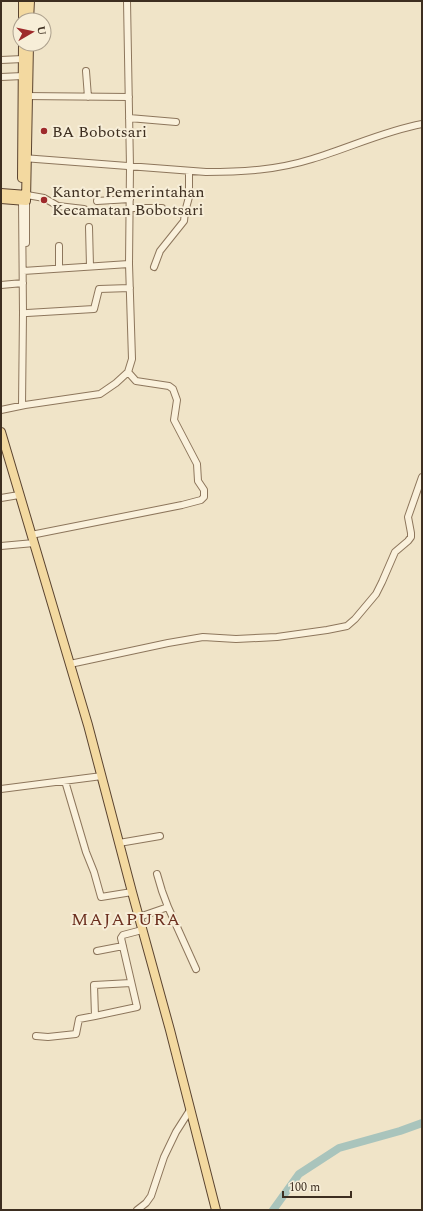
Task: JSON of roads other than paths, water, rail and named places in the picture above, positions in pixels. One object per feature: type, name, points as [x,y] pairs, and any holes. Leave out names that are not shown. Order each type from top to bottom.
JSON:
[{"type":"main road","points":[[23,12],[24,1]]},
{"type":"main road","points":[[29,12],[30,1]]},
{"type":"main road","points":[[25,52],[23,76],[25,96]]},
{"type":"main road","points":[[24,198],[26,52]]},
{"type":"main road","points":[[1,193],[24,198]]},
{"type":"main road","points":[[1,199],[24,198]]},
{"type":"main road","points":[[1,432],[102,776],[216,1210]]},
{"type":"street","points":[[1,410],[23,405],[100,394],[116,383],[128,372],[132,359],[129,264],[130,167],[127,1]]},
{"type":"street","points":[[1,60],[23,59]]},
{"type":"street","points":[[86,71],[88,97]]},
{"type":"street","points":[[1,77],[23,76]]},
{"type":"street","points":[[25,96],[129,97]]},
{"type":"street","points":[[129,118],[176,122]]},
{"type":"street","points":[[25,158],[189,171],[235,172],[261,170],[312,159],[406,127],[422,124]]},
{"type":"street","points":[[154,267],[163,247],[184,221],[189,197],[189,171]]},
{"type":"street","points":[[23,405],[27,313],[24,198],[44,198],[58,206],[84,209]]},
{"type":"street","points":[[97,201],[130,199]]},
{"type":"street","points":[[130,208],[162,208]]},
{"type":"street","points":[[89,228],[90,266]]},
{"type":"street","points":[[59,246],[59,268]]},
{"type":"street","points":[[25,271],[129,264]]},
{"type":"street","points":[[23,405],[23,283],[25,271]]},
{"type":"street","points":[[1,286],[23,283]]},
{"type":"street","points":[[27,313],[94,309],[99,289],[130,288]]},
{"type":"street","points":[[1,546],[182,505],[201,500],[204,497],[204,490],[198,481],[197,464],[174,420],[177,400],[173,388],[169,386],[136,381],[128,372]]},
{"type":"street","points":[[70,664],[203,637],[236,639],[277,637],[347,626],[355,619],[376,594],[395,552],[411,537],[408,517],[422,477]]},
{"type":"street","points":[[1,498],[19,495]]},
{"type":"street","points":[[1,789],[102,776]]},
{"type":"street","points":[[65,781],[68,786],[86,852],[94,872],[101,897],[132,892]]},
{"type":"street","points":[[119,843],[160,836]]},
{"type":"street","points":[[158,874],[162,891],[196,969]]},
{"type":"street","points":[[139,917],[168,906]]},
{"type":"street","points":[[36,1036],[48,1037],[75,1034],[77,1032],[79,1019],[137,1007],[121,938],[123,935],[142,930]]},
{"type":"street","points":[[97,951],[123,946]]},
{"type":"street","points":[[95,1016],[94,985],[131,983]]},
{"type":"street","points":[[137,1210],[146,1203],[151,1196],[164,1157],[176,1132],[190,1110]]},
{"type":"waterway","points":[[273,1210],[299,1174],[339,1148],[400,1131],[422,1123]]},
{"type":"place","name":"BA Bobotsari","points":[[44,131]]},
{"type":"place","name":"Kantor Pemerintahan Kecamatan Bobotsari","points":[[44,200]]},
{"type":"district","name":"MAJAPURA","points":[[126,919]]}]
